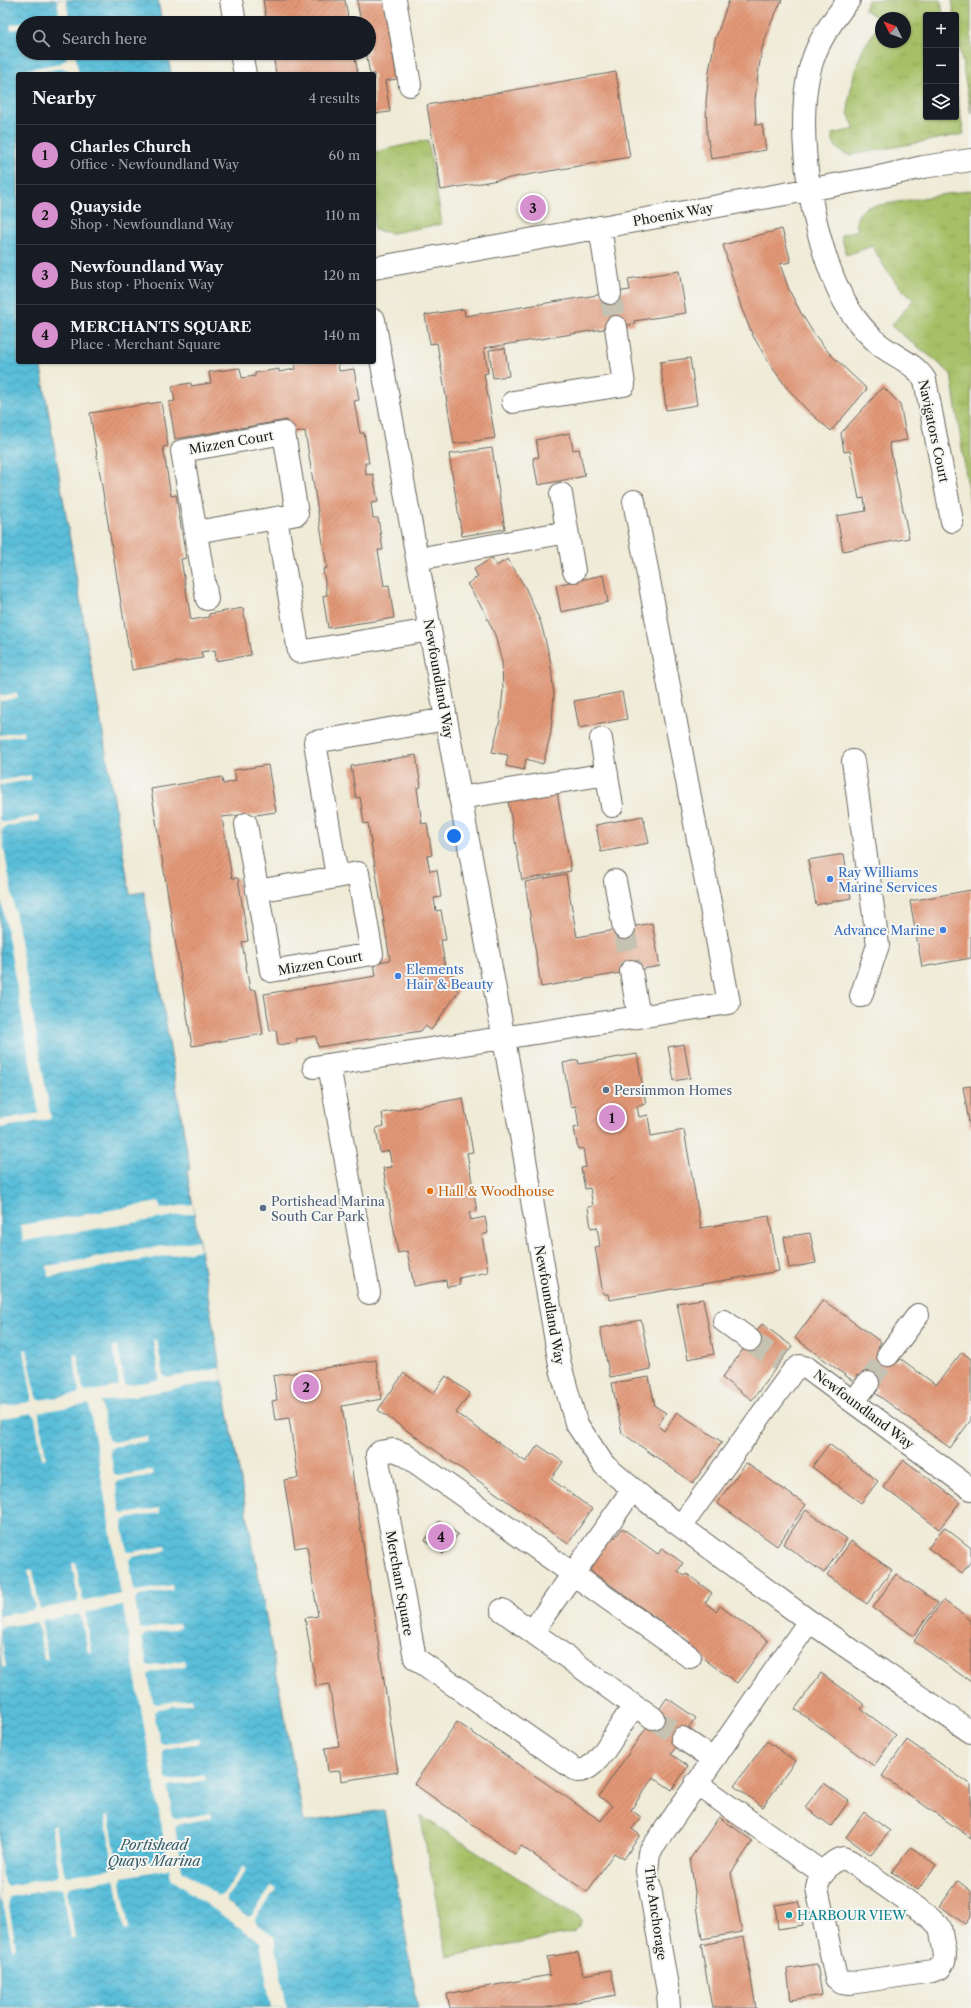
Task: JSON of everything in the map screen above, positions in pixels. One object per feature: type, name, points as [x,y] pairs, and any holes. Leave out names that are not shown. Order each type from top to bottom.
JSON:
[{"type":"street","points":[[230,0],[233,16]]},
{"type":"street","points":[[395,0],[410,86]]},
{"type":"street","name":"Navigators Court","points":[[849,0],[824,34],[813,58],[807,79],[804,99],[804,126],[809,190],[830,272],[845,303],[868,334],[919,372],[925,380],[952,520]]},
{"type":"street","points":[[242,60],[245,72]]},
{"type":"street","name":"Phoenix Way","points":[[376,268],[809,190],[924,167],[971,160]]},
{"type":"street","points":[[600,227],[610,293]]},
{"type":"street","points":[[513,402],[624,385],[616,327]]},
{"type":"street","name":"Newfoundland Way","points":[[376,331],[543,1258],[560,1365],[576,1423],[604,1464],[633,1489],[681,1526],[809,1621],[968,1725]]},
{"type":"street","name":"Mizzen Court","points":[[196,532],[297,514],[284,433],[182,451],[207,598]]},
{"type":"street","points":[[561,494],[574,571]]},
{"type":"street","points":[[369,1292],[322,1066],[728,1003],[634,501]]},
{"type":"street","points":[[276,518],[300,652],[430,630]]},
{"type":"street","points":[[417,559],[567,532]]},
{"type":"street","points":[[338,877],[315,742],[446,720]]},
{"type":"street","points":[[601,739],[612,806]]},
{"type":"street","points":[[853,761],[878,945],[861,996]]},
{"type":"street","points":[[460,798],[607,774]]},
{"type":"street","name":"Mizzen Court","points":[[246,824],[257,890],[271,971],[372,954],[358,873],[257,890]]},
{"type":"street","points":[[615,881],[624,928]]},
{"type":"street","points":[[631,971],[639,1017]]},
{"type":"street","points":[[888,1355],[918,1315]]},
{"type":"street","points":[[724,1321],[750,1340]]},
{"type":"street","name":"Newfoundland Way","points":[[681,1526],[786,1366],[800,1366],[807,1368],[971,1489]]},
{"type":"street","points":[[853,1402],[868,1383]]},
{"type":"street","name":"Merchant Square","points":[[502,1610],[645,1713],[632,1709],[592,1766],[586,1770],[577,1771],[565,1764],[415,1658],[377,1455],[380,1452],[394,1450],[404,1454],[690,1657]]},
{"type":"street","points":[[532,1632],[633,1489]]},
{"type":"street","name":"The Anchorage","points":[[669,2008],[668,1992],[647,1863],[649,1853],[657,1839],[809,1621]]},
{"type":"street","points":[[682,1738],[713,1759]]},
{"type":"street","points":[[696,1783],[824,1874]]},
{"type":"street","points":[[843,1858],[850,1861],[931,1918],[940,1927],[943,1938],[944,1962],[940,1968],[932,1971],[851,1983],[842,1982],[836,1978],[817,1896],[818,1882],[824,1874],[837,1859],[843,1858]]},
{"type":"green space","points":[[868,0],[941,0],[943,12],[923,12],[923,120],[959,120],[959,108],[964,134],[852,155],[840,151],[835,146],[832,134],[855,129],[848,113],[854,74],[863,48],[875,31],[875,48],[911,48],[911,12],[875,12],[875,16],[864,9]]},
{"type":"green space","points":[[952,0],[971,0],[971,113],[959,45],[959,12],[954,12]]},
{"type":"green space","points":[[428,140],[442,224],[392,233],[376,230],[376,152]]},
{"type":"green space","points":[[971,190],[971,509],[951,374],[891,326],[913,300],[890,275],[873,246],[846,255],[841,235],[858,230],[856,223],[857,219],[861,212],[867,207]]},
{"type":"green space","points":[[420,1815],[580,1918],[580,1926],[573,1933],[447,1957]]},
{"type":"water","name":"Portishead Quays Marina","points":[[0,0],[158,0],[161,16],[16,16],[16,60],[169,60],[171,72],[16,72],[16,364],[40,364],[130,894],[144,892],[190,1169],[187,1171],[220,1368],[304,1822],[384,1810],[418,2008],[0,2008]]},
{"type":"pier","points":[[57,0],[66,0],[69,16],[54,16],[59,12]]},
{"type":"pier","points":[[16,24],[16,29],[11,30],[10,25]]},
{"type":"pier","points":[[65,60],[76,60],[79,72],[69,72],[62,68],[41,72],[18,71],[61,63]]},
{"type":"pier","points":[[17,693],[18,698],[0,701],[0,696]]},
{"type":"pier","points":[[23,731],[24,735],[0,739],[0,735]]},
{"type":"pier","points":[[31,775],[31,780],[0,785],[0,781]]},
{"type":"pier","points":[[38,816],[39,821],[6,826],[1,831],[51,1119],[0,1128],[0,1120],[39,1113],[2,903],[0,903],[0,894],[2,894],[0,883],[0,820],[5,822]]},
{"type":"pier","points":[[159,1202],[161,1209],[193,1204],[194,1213],[23,1241],[21,1225]]},
{"type":"pier","points":[[198,1240],[200,1250],[48,1277],[47,1266]]},
{"type":"pier","points":[[157,1339],[163,1375],[166,1378],[220,1368],[223,1380],[101,1402],[108,1440],[113,1442],[147,1436],[147,1441],[113,1447],[110,1450],[114,1474],[118,1476],[152,1470],[153,1475],[119,1481],[116,1484],[120,1512],[125,1514],[159,1508],[160,1513],[126,1519],[122,1522],[127,1550],[132,1552],[165,1546],[166,1551],[132,1557],[129,1560],[134,1590],[138,1591],[172,1585],[173,1590],[139,1596],[135,1600],[140,1628],[145,1629],[179,1623],[180,1628],[146,1634],[142,1637],[147,1665],[151,1666],[185,1660],[186,1666],[152,1672],[148,1675],[153,1702],[158,1704],[192,1698],[192,1703],[159,1709],[154,1712],[160,1742],[164,1744],[198,1738],[199,1743],[165,1749],[162,1752],[166,1779],[171,1781],[205,1775],[206,1780],[172,1786],[168,1789],[173,1818],[177,1819],[211,1813],[212,1818],[178,1824],[175,1827],[182,1870],[219,1896],[223,1895],[243,1866],[247,1869],[227,1897],[227,1902],[248,1917],[252,1915],[272,1886],[276,1889],[256,1917],[255,1922],[274,1936],[287,2008],[271,2008],[260,1942],[171,1879],[169,1869],[122,1877],[121,1882],[129,1929],[124,1930],[116,1882],[113,1879],[69,1887],[67,1891],[75,1938],[71,1939],[63,1891],[60,1888],[9,1897],[8,1901],[16,1948],[12,1949],[3,1902],[0,1899],[0,1858],[4,1883],[7,1886],[57,1877],[59,1873],[51,1826],[55,1825],[66,1876],[111,1868],[113,1864],[105,1817],[109,1815],[117,1863],[120,1866],[167,1858],[123,1606],[87,1612],[86,1616],[92,1652],[88,1652],[81,1617],[79,1614],[43,1620],[42,1624],[48,1660],[44,1660],[38,1625],[36,1622],[1,1627],[0,1631],[0,1616],[33,1610],[35,1606],[28,1571],[33,1570],[39,1606],[41,1609],[77,1602],[78,1599],[72,1563],[76,1563],[82,1598],[85,1601],[121,1594],[89,1404],[40,1412],[39,1416],[46,1458],[42,1459],[35,1417],[32,1413],[0,1419],[0,1407],[30,1402],[32,1398],[24,1350],[27,1349],[36,1397],[39,1400],[78,1394],[79,1390],[73,1354],[77,1353],[83,1389],[86,1392],[118,1386],[119,1382],[113,1347],[117,1346],[125,1385],[158,1380],[159,1376],[153,1340]]},
{"type":"pier","points":[[0,1632],[6,1667],[2,1667]]},
{"type":"building","points":[[263,0],[345,0],[348,16],[266,16]]},
{"type":"building","points":[[357,0],[384,0],[397,79],[385,81],[390,112],[376,114],[376,72],[370,72],[367,60],[376,60],[376,16],[360,16]]},
{"type":"building","points":[[729,0],[782,0],[770,25],[762,49],[755,100],[756,125],[762,124],[766,150],[711,159],[707,133],[706,102],[709,71],[715,40]]},
{"type":"building","points":[[274,60],[355,60],[358,72],[276,72]]},
{"type":"building","points":[[616,72],[630,157],[441,190],[427,105]]},
{"type":"building","points":[[782,229],[791,262],[780,264],[789,290],[801,313],[814,334],[830,354],[867,389],[831,431],[808,411],[787,388],[769,363],[753,336],[741,307],[723,245]]},
{"type":"building","points":[[679,271],[686,313],[634,321],[635,324],[484,348],[488,373],[484,374],[495,438],[454,444],[437,343],[430,344],[425,315],[464,309],[465,316],[630,290],[628,279]]},
{"type":"building","points":[[505,348],[509,376],[493,378],[489,350]]},
{"type":"building","points":[[690,358],[697,405],[666,410],[660,362]]},
{"type":"building","points":[[294,364],[338,364],[339,371],[354,369],[359,400],[354,401],[360,433],[364,433],[369,463],[365,463],[366,475],[373,474],[378,502],[371,503],[373,518],[378,518],[383,550],[378,550],[384,586],[389,585],[394,618],[328,628],[323,596],[327,595],[323,569],[327,568],[305,431],[289,434],[287,420],[175,439],[169,402],[175,401],[172,386],[191,383],[191,386],[211,383],[209,372],[240,368],[242,378],[255,376],[255,373],[279,369],[279,372],[295,369]]},
{"type":"building","points":[[883,387],[900,404],[907,440],[889,443],[909,538],[843,551],[837,516],[866,511],[864,498],[859,499],[850,451],[844,452],[841,433]]},
{"type":"building","points":[[161,402],[168,446],[163,447],[171,496],[176,495],[186,558],[181,559],[191,620],[209,617],[209,614],[243,608],[251,655],[216,661],[215,650],[201,652],[203,658],[132,670],[90,413]]},
{"type":"building","points":[[570,433],[573,450],[579,449],[585,476],[538,485],[533,458],[539,457],[536,440]]},
{"type":"building","points":[[492,448],[505,529],[462,536],[449,454]]},
{"type":"building","points":[[492,558],[496,566],[508,559],[526,589],[541,623],[550,659],[554,695],[551,732],[543,764],[526,759],[524,770],[506,766],[508,755],[492,752],[500,720],[503,691],[502,662],[495,635],[483,609],[467,584],[478,577],[474,569]]},
{"type":"building","points":[[603,575],[608,602],[561,612],[556,585]]},
{"type":"building","points":[[622,692],[627,719],[579,728],[574,701]]},
{"type":"building","points":[[416,755],[421,787],[417,788],[422,824],[427,823],[432,855],[427,856],[430,871],[437,870],[441,897],[434,898],[436,911],[441,910],[446,940],[441,940],[446,973],[451,972],[453,987],[459,991],[431,1030],[425,1026],[421,1031],[318,1047],[316,1036],[296,1039],[297,1042],[278,1045],[276,1030],[270,1031],[264,994],[376,976],[374,963],[390,960],[368,823],[364,824],[360,797],[356,798],[351,766]]},
{"type":"building","points":[[268,765],[276,812],[242,817],[241,815],[222,817],[232,878],[238,878],[248,941],[242,942],[250,990],[256,990],[263,1034],[192,1046],[151,789],[222,777],[223,784],[236,781],[234,770]]},
{"type":"building","points":[[557,792],[571,871],[522,880],[508,801]]},
{"type":"building","points":[[643,816],[649,843],[601,852],[596,825]]},
{"type":"building","name":"Ray Williams Marine Services","points":[[844,854],[851,898],[816,905],[808,860]]},
{"type":"building","points":[[566,874],[577,937],[652,923],[660,966],[541,987],[525,882]]},
{"type":"building","name":"Advance Marine","points":[[971,890],[971,958],[922,967],[910,901]]},
{"type":"building","points":[[684,1044],[690,1078],[674,1081],[668,1047]]},
{"type":"building","points":[[637,1054],[646,1104],[637,1106],[639,1117],[648,1115],[651,1136],[684,1130],[701,1228],[769,1216],[779,1271],[609,1300],[608,1294],[603,1294],[595,1247],[600,1246],[597,1227],[591,1228],[588,1207],[593,1206],[590,1188],[585,1189],[581,1168],[586,1167],[583,1148],[578,1149],[574,1128],[579,1127],[576,1106],[571,1107],[563,1063],[578,1060],[579,1064]]},
{"type":"building","points":[[971,1086],[971,1128],[970,1128],[963,1087]]},
{"type":"building","name":"Hall & Woodhouse","points":[[463,1098],[473,1152],[467,1153],[477,1211],[469,1212],[471,1220],[485,1217],[488,1233],[482,1235],[488,1272],[459,1278],[460,1285],[447,1287],[446,1280],[414,1286],[407,1251],[398,1253],[383,1168],[392,1167],[389,1151],[380,1153],[376,1128],[384,1126],[382,1113]]},
{"type":"building","points":[[810,1233],[816,1263],[789,1268],[784,1237]]},
{"type":"building","points":[[703,1299],[714,1354],[688,1359],[677,1303]]},
{"type":"building","points":[[823,1300],[881,1342],[878,1347],[898,1362],[901,1359],[936,1385],[962,1352],[971,1359],[971,1420],[950,1448],[875,1393],[878,1390],[857,1375],[853,1381],[795,1338]]},
{"type":"building","points":[[641,1320],[651,1369],[610,1377],[600,1328]]},
{"type":"building","points":[[762,1324],[792,1346],[752,1400],[722,1378]]},
{"type":"building","points":[[376,1360],[382,1399],[342,1406],[398,1772],[341,1781],[340,1771],[328,1772],[325,1748],[339,1746],[329,1684],[316,1686],[305,1618],[318,1616],[307,1546],[295,1548],[284,1480],[298,1478],[289,1418],[275,1420],[272,1401],[277,1400],[273,1376]]},
{"type":"building","points":[[404,1373],[433,1394],[446,1376],[470,1393],[456,1413],[526,1462],[538,1445],[563,1462],[551,1479],[592,1509],[568,1544],[378,1410]]},
{"type":"building","points":[[649,1377],[655,1406],[666,1413],[658,1426],[664,1431],[677,1412],[722,1442],[693,1483],[622,1433],[612,1383]]},
{"type":"building","points":[[829,1444],[878,1481],[861,1503],[812,1467]]},
{"type":"building","points":[[904,1460],[960,1502],[939,1529],[883,1487]]},
{"type":"building","points":[[746,1463],[806,1505],[777,1546],[717,1503]]},
{"type":"building","points":[[806,1510],[847,1539],[824,1573],[783,1544]]},
{"type":"building","points":[[439,1521],[458,1534],[443,1554],[425,1540]]},
{"type":"building","points":[[944,1527],[971,1548],[971,1561],[962,1573],[928,1548]]},
{"type":"building","points":[[622,1528],[658,1554],[662,1548],[683,1563],[678,1571],[685,1576],[687,1574],[712,1593],[705,1603],[716,1611],[720,1606],[768,1641],[737,1683],[689,1648],[692,1644],[587,1568],[612,1535],[615,1538]]},
{"type":"building","points":[[851,1541],[892,1570],[867,1604],[827,1575]]},
{"type":"building","points":[[896,1574],[938,1603],[914,1636],[873,1608]]},
{"type":"building","points":[[943,1600],[971,1620],[971,1682],[914,1641]]},
{"type":"building","points":[[821,1673],[865,1705],[861,1709],[896,1735],[874,1766],[795,1709]]},
{"type":"building","points":[[667,1698],[696,1718],[671,1754],[688,1766],[672,1790],[653,1777],[631,1810],[641,1817],[632,1829],[640,1835],[624,1859],[614,1853],[587,1892],[521,1846],[515,1854],[414,1784],[457,1722],[601,1821],[612,1806],[599,1796]]},
{"type":"building","points":[[907,1740],[971,1785],[971,1838],[882,1776]]},
{"type":"building","points":[[767,1741],[795,1761],[763,1807],[734,1786]]},
{"type":"building","points":[[824,1783],[849,1801],[831,1826],[805,1807]]},
{"type":"building","points":[[864,1812],[890,1831],[871,1855],[846,1837]]},
{"type":"building","points":[[719,1817],[753,1841],[731,1873],[742,1932],[702,1939],[690,1859]]},
{"type":"building","points":[[911,1847],[936,1865],[918,1890],[892,1872]]},
{"type":"building","points":[[958,1881],[971,1891],[971,1916],[965,1924],[940,1906]]},
{"type":"building","name":"HARBOUR VIEW","points":[[799,1901],[803,1925],[778,1929],[775,1905]]},
{"type":"building","points":[[744,1937],[756,2008],[712,2008],[701,1945]]},
{"type":"building","points":[[578,1952],[583,1975],[611,1970],[616,1995],[544,2008],[450,2008],[447,1994],[550,1975],[547,1957]]},
{"type":"building","points":[[817,1964],[822,1995],[791,2000],[787,1969]]},
{"type":"tunnel","points":[[610,293],[616,327]]},
{"type":"tunnel","points":[[624,928],[631,971]]},
{"type":"tunnel","points":[[750,1340],[780,1361]]},
{"type":"tunnel","points":[[868,1383],[888,1355]]},
{"type":"tunnel","points":[[653,1718],[682,1738]]},
{"type":"place","name":"Newfoundland Way","points":[[533,208]]},
{"type":"place","name":"Ray Williams Marine Services","points":[[830,879]]},
{"type":"place","name":"Advance Marine","points":[[943,930]]},
{"type":"place","name":"Elements Hair & Beauty","points":[[398,976]]},
{"type":"place","name":"Persimmon Homes","points":[[606,1090]]},
{"type":"place","name":"Charles Church","points":[[612,1118]]},
{"type":"place","name":"Hall & Woodhouse","points":[[430,1191]]},
{"type":"place","name":"Portishead Marina South Car Park","points":[[263,1208]]},
{"type":"place","name":"Quayside","points":[[306,1387]]},
{"type":"place","name":"MERCHANTS SQUARE","points":[[441,1537]]},
{"type":"place","name":"HARBOUR VIEW","points":[[789,1915]]}]
